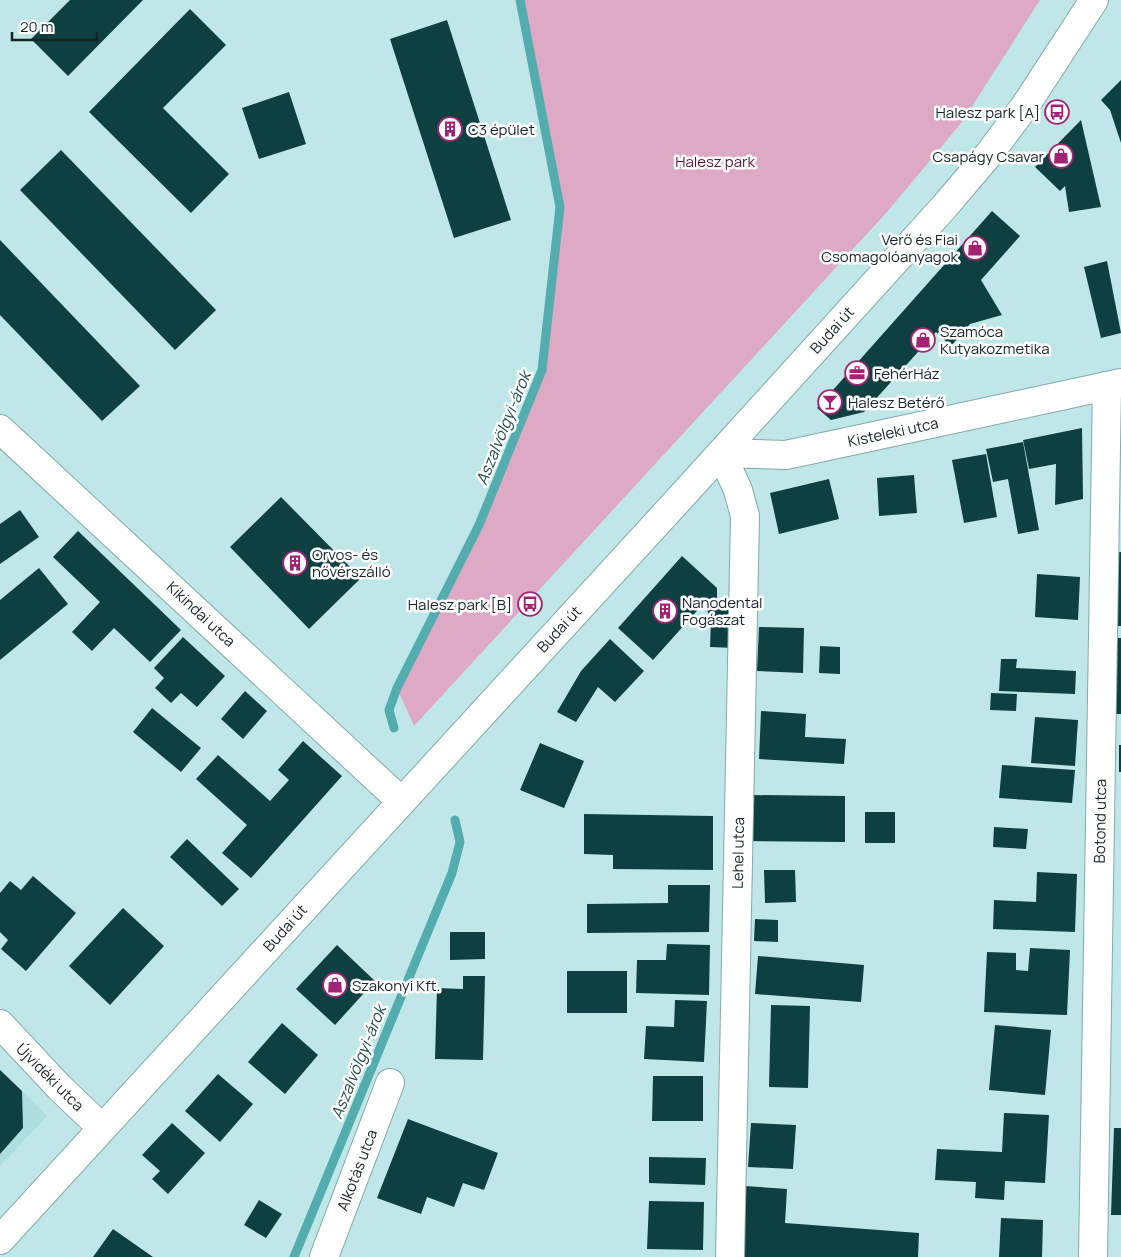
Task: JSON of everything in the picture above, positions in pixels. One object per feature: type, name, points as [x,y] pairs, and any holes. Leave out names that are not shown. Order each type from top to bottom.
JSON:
[{"type":"street","name":"Budai út","points":[[0,1240],[945,206],[989,154],[1058,59],[1094,0]]},
{"type":"street","name":"Kisteleki utca","points":[[721,453],[786,455],[1114,384]]},
{"type":"street","name":"Botond utca","points":[[1093,1257],[1114,384]]},
{"type":"street","name":"Kikindai utca","points":[[0,429],[401,801]]},
{"type":"street","name":"Lehel utca","points":[[721,453],[738,490],[745,516],[730,1257]]},
{"type":"street","name":"Újvidéki utca","points":[[0,1024],[102,1128]]},
{"type":"street","name":"Alkotás utca","points":[[324,1257],[390,1083]]},
{"type":"shaded area","points":[[0,1069],[47,1116],[0,1166]]},
{"type":"green space","name":"Halesz park","points":[[523,0],[1040,0],[962,122],[888,211],[414,726],[397,688],[504,466],[542,370],[560,207]]},
{"type":"building","points":[[70,0],[143,0],[68,76],[31,39]]},
{"type":"building","points":[[190,9],[226,45],[163,108],[229,174],[191,213],[89,112]]},
{"type":"building","name":"C3 épület","points":[[447,20],[511,220],[454,238],[390,39]]},
{"type":"building","points":[[1121,80],[1121,143],[1110,110],[1101,100]]},
{"type":"building","points":[[289,92],[306,144],[259,159],[242,108]]},
{"type":"building","points":[[1081,120],[1101,207],[1069,212],[1065,186],[1060,191],[1035,167]]},
{"type":"building","points":[[61,150],[216,310],[175,350],[20,190]]},
{"type":"building","points":[[992,211],[1020,236],[981,280],[1002,315],[970,324],[951,346],[936,332],[864,412],[831,420],[817,408]]},
{"type":"building","points":[[0,240],[140,386],[102,421],[0,315]]},
{"type":"building","points":[[1107,261],[1121,333],[1101,338],[1084,267]]},
{"type":"building","points":[[1082,428],[1083,499],[1055,505],[1056,464],[1029,469],[1023,440]]},
{"type":"building","points":[[1023,442],[1039,530],[1018,534],[1008,479],[993,482],[986,449]]},
{"type":"building","points":[[986,454],[997,517],[964,523],[952,460]]},
{"type":"building","points":[[914,475],[917,513],[879,516],[877,478]]},
{"type":"building","points":[[829,479],[839,519],[779,534],[770,493]]},
{"type":"building","name":"Orvos- és nővérszálló","points":[[281,497],[361,578],[309,629],[230,547]]},
{"type":"building","points":[[20,510],[39,537],[0,564],[0,524]]},
{"type":"building","points":[[78,531],[181,630],[150,662],[114,628],[92,651],[72,632],[100,602],[53,557]]},
{"type":"building","points":[[1116,552],[1121,552],[1121,626],[1117,626]]},
{"type":"building","name":"Nanodental Fogászat","points":[[682,556],[717,588],[717,602],[736,603],[735,648],[710,647],[711,619],[704,603],[653,660],[618,628]]},
{"type":"building","points":[[39,568],[68,604],[0,660],[0,600]]},
{"type":"building","points":[[1037,574],[1080,577],[1078,620],[1035,617]]},
{"type":"building","points":[[759,627],[804,628],[803,673],[757,671]]},
{"type":"building","points":[[183,637],[225,676],[197,707],[181,693],[171,703],[155,688],[164,678],[154,668]]},
{"type":"building","points":[[1117,638],[1121,638],[1121,714],[1115,714]]},
{"type":"building","points":[[610,639],[644,671],[615,702],[598,687],[576,722],[557,712],[581,671]]},
{"type":"building","points":[[820,646],[840,647],[840,674],[819,673]]},
{"type":"building","points":[[1001,659],[1017,659],[1016,668],[1076,671],[1075,694],[999,691]]},
{"type":"building","points":[[245,691],[267,711],[243,739],[221,719]]},
{"type":"building","points":[[991,693],[1017,694],[1016,711],[990,710]]},
{"type":"building","points":[[152,708],[201,748],[181,772],[133,732]]},
{"type":"building","points":[[761,711],[806,714],[805,737],[846,739],[844,764],[759,759]]},
{"type":"building","points":[[1035,717],[1078,720],[1075,766],[1031,763]]},
{"type":"building","points":[[303,741],[342,776],[251,878],[222,853],[247,825],[196,779],[218,755],[270,801],[289,780],[278,770]]},
{"type":"building","points":[[540,743],[584,761],[564,808],[520,790]]},
{"type":"building","points":[[1119,745],[1121,745],[1121,772],[1119,772]]},
{"type":"building","points":[[1002,765],[1075,770],[1072,803],[999,798]]},
{"type":"building","points":[[751,795],[845,796],[845,842],[750,841]]},
{"type":"building","points":[[865,812],[895,812],[895,843],[865,843]]},
{"type":"building","points":[[584,814],[713,816],[713,870],[613,869],[613,855],[584,854]]},
{"type":"building","points":[[994,827],[1028,829],[1026,849],[993,847]]},
{"type":"building","points":[[187,839],[239,889],[222,906],[170,857]]},
{"type":"building","points":[[764,870],[795,870],[796,902],[765,903]]},
{"type":"building","points":[[1037,872],[1077,874],[1075,932],[993,929],[994,900],[1036,902]]},
{"type":"building","points":[[33,876],[76,913],[26,971],[1,949],[8,940],[0,932],[0,893],[10,881],[21,890]]},
{"type":"building","points":[[668,885],[710,885],[709,932],[587,933],[587,904],[668,903]]},
{"type":"building","points":[[123,908],[164,946],[110,1005],[69,966]]},
{"type":"building","points":[[755,919],[778,920],[778,942],[754,941]]},
{"type":"building","points":[[450,932],[485,932],[485,959],[450,960]]},
{"type":"building","points":[[667,944],[710,945],[709,995],[636,993],[637,960],[666,960]]},
{"type":"building","name":"Szakonyi Kft.","points":[[337,945],[375,981],[335,1025],[296,989]]},
{"type":"building","points":[[1030,948],[1070,950],[1067,1015],[984,1012],[987,952],[1016,953],[1016,970],[1028,971]]},
{"type":"building","points":[[758,956],[864,965],[861,1002],[755,994]]},
{"type":"building","points":[[567,971],[627,971],[627,1013],[567,1013]]},
{"type":"building","points":[[463,976],[485,976],[483,1060],[435,1059],[437,988],[463,989]]},
{"type":"building","points":[[675,1000],[707,1001],[704,1062],[644,1059],[646,1026],[674,1027]]},
{"type":"building","points":[[771,1005],[810,1006],[808,1088],[769,1087]]},
{"type":"building","points":[[282,1023],[318,1055],[285,1094],[248,1062]]},
{"type":"building","points":[[995,1025],[1051,1030],[1045,1095],[989,1090]]},
{"type":"building","points":[[0,1070],[22,1091],[23,1128],[0,1154]]},
{"type":"building","points":[[218,1074],[253,1104],[220,1142],[185,1111]]},
{"type":"building","points":[[653,1076],[703,1076],[703,1121],[652,1121]]},
{"type":"building","points":[[1004,1113],[1049,1115],[1045,1183],[1005,1181],[1004,1200],[975,1198],[976,1182],[935,1180],[937,1149],[1002,1152]]},
{"type":"building","points":[[408,1119],[498,1153],[484,1190],[463,1183],[454,1207],[427,1197],[421,1214],[377,1198]]},
{"type":"building","points":[[172,1123],[205,1153],[168,1194],[152,1179],[160,1171],[142,1155]]},
{"type":"building","points":[[751,1123],[796,1125],[793,1169],[748,1167]]},
{"type":"building","points":[[1114,1128],[1121,1128],[1121,1215],[1111,1215]]},
{"type":"building","points":[[649,1157],[706,1158],[705,1185],[649,1183]]},
{"type":"building","points":[[745,1186],[787,1189],[785,1223],[919,1233],[918,1257],[740,1257]]},
{"type":"building","points":[[259,1200],[282,1214],[266,1238],[244,1225]]},
{"type":"building","points":[[649,1201],[704,1202],[703,1250],[647,1249]]},
{"type":"building","points":[[1001,1218],[1043,1220],[1042,1257],[999,1257]]},
{"type":"building","points":[[113,1229],[153,1257],[93,1257]]},
{"type":"waterway","name":"Aszalvölgyi-árok","points":[[394,728],[389,710],[397,688],[479,525],[542,370],[560,207],[520,0]]},
{"type":"waterway","name":"Aszalvölgyi-árok","points":[[294,1257],[452,873],[460,842],[455,820]]},
{"type":"place","name":"Halesz park [A]","points":[[1057,112]]},
{"type":"place","name":"C3 épület","points":[[450,129]]},
{"type":"place","name":"Csapágy Csavar","points":[[1061,156]]},
{"type":"place","name":"Verő és Fiai Csomagolóanyagok","points":[[975,248]]},
{"type":"place","name":"Szamóca Kutyakozmetika","points":[[923,340]]},
{"type":"place","name":"FehérHáz","points":[[857,373]]},
{"type":"place","name":"Halesz Betérő","points":[[830,402]]},
{"type":"place","name":"Orvos- és nővérszálló","points":[[295,563]]},
{"type":"place","name":"Halesz park [B]","points":[[530,604]]},
{"type":"place","name":"Nanodental Fogászat","points":[[665,611]]},
{"type":"place","name":"Szakonyi Kft.","points":[[335,985]]}]
